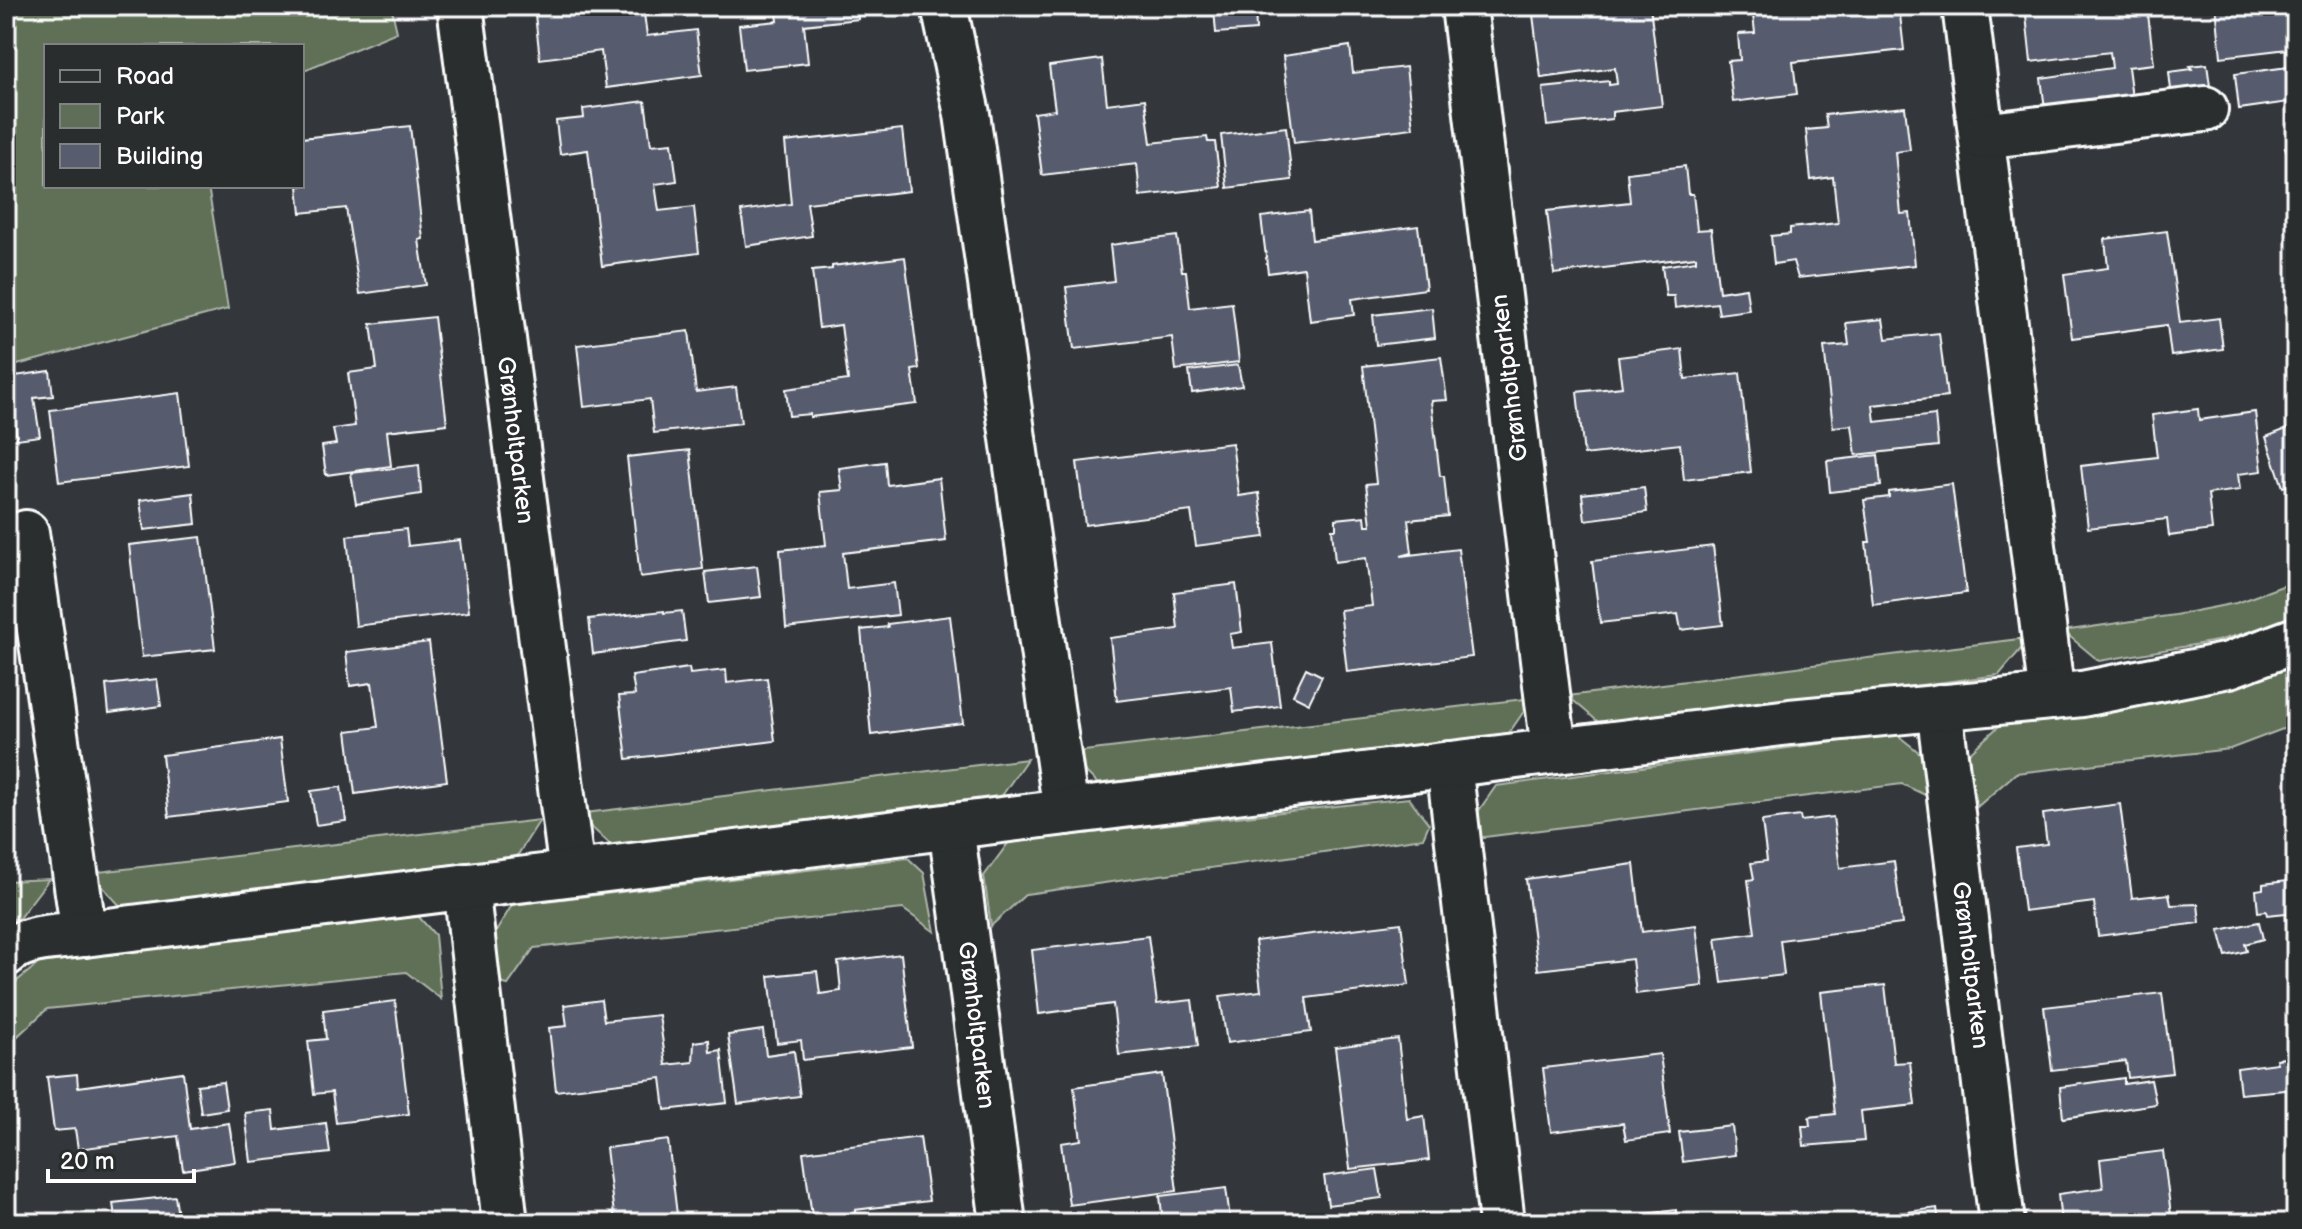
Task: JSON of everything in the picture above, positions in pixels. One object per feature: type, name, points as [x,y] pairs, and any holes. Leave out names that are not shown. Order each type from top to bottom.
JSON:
[{"type":"street","name":"Grønholtparken","points":[[460,6],[572,873]]},
{"type":"street","points":[[944,6],[967,114],[1066,812]]},
{"type":"street","name":"Grønholtparken","points":[[1464,6],[1554,751]]},
{"type":"street","points":[[1965,6],[2052,697]]},
{"type":"street","points":[[1982,136],[2205,109]]},
{"type":"street","points":[[26,533],[84,934]]},
{"type":"street","points":[[6,953],[13,947],[39,940],[466,886],[1790,722],[2082,694],[2229,665],[2296,640]]},
{"type":"street","name":"Grønholtparken","points":[[1939,707],[2002,1223]]},
{"type":"street","points":[[1449,764],[1502,1223]]},
{"type":"street","name":"Grønholtparken","points":[[951,826],[1003,1223]]},
{"type":"street","points":[[466,886],[505,1223]]},
{"type":"green space","points":[[6,6],[391,6],[397,32],[304,70],[304,44],[44,44],[44,188],[208,188],[228,309],[6,368]]},
{"type":"green space","points":[[2296,581],[2296,618],[2217,641],[2099,661],[2063,631],[2236,603]]},
{"type":"green space","points":[[2027,638],[1999,675],[1603,726],[1568,696]]},
{"type":"green space","points":[[2296,666],[2296,724],[2230,749],[2016,773],[1977,807],[1967,755],[1999,726],[2237,686]]},
{"type":"green space","points":[[1533,698],[1509,733],[1100,786],[1067,753]]},
{"type":"green space","points":[[1896,734],[1930,761],[1929,797],[1902,784],[1477,838],[1473,819],[1496,786]]},
{"type":"green space","points":[[1027,759],[1001,797],[612,846],[577,814]]},
{"type":"green space","points":[[1409,798],[1429,824],[1423,838],[1026,894],[991,926],[984,876],[1009,842]]},
{"type":"green space","points":[[540,820],[517,856],[121,907],[90,873]]},
{"type":"green space","points":[[908,858],[924,873],[935,932],[903,909],[534,948],[508,985],[495,982],[491,940],[512,905]]},
{"type":"green space","points":[[49,879],[19,918],[6,920],[6,881]]},
{"type":"green space","points":[[418,916],[435,935],[441,999],[406,972],[47,1009],[7,1046],[6,990],[39,963]]},
{"type":"building","points":[[534,6],[643,6],[647,36],[696,30],[702,75],[606,88],[601,51],[540,59]]},
{"type":"building","points":[[776,6],[857,6],[858,19],[804,25],[808,63],[744,70],[739,25],[778,21]]},
{"type":"building","points":[[1255,6],[1256,30],[1216,33],[1214,9]]},
{"type":"building","points":[[1598,6],[1650,6],[1662,106],[1612,112],[1612,119],[1547,126],[1543,88],[1609,81],[1609,85],[1617,84],[1615,68],[1541,78],[1533,15]]},
{"type":"building","points":[[1752,6],[1899,6],[1904,50],[1793,62],[1797,94],[1733,102],[1728,61],[1740,60],[1738,34],[1755,33]]},
{"type":"building","points":[[2025,6],[2147,6],[2154,64],[2128,67],[2132,98],[2045,109],[2041,78],[2112,68],[2110,52],[2031,62]]},
{"type":"building","points":[[2216,6],[2296,6],[2296,48],[2221,57]]},
{"type":"building","points":[[1350,46],[1353,73],[1406,67],[1413,128],[1294,143],[1283,56]]},
{"type":"building","points":[[1102,59],[1107,104],[1145,99],[1151,143],[1207,137],[1208,142],[1215,142],[1221,187],[1140,196],[1137,164],[1042,175],[1034,113],[1055,110],[1049,66]]},
{"type":"building","points":[[2207,64],[2210,86],[2171,90],[2169,72]]},
{"type":"building","points":[[2296,66],[2296,101],[2239,109],[2235,74]]},
{"type":"building","points":[[645,101],[651,145],[672,143],[677,181],[655,184],[659,211],[694,207],[699,253],[602,266],[588,150],[560,154],[556,121],[584,118],[583,109]]},
{"type":"building","points":[[1905,107],[1910,150],[1895,152],[1901,214],[1910,213],[1915,265],[1798,278],[1793,261],[1774,264],[1771,236],[1790,234],[1790,228],[1838,223],[1833,177],[1811,180],[1806,130],[1827,128],[1825,115]]},
{"type":"building","points":[[410,126],[423,239],[419,240],[426,285],[360,294],[346,208],[301,213],[298,188],[304,188],[304,138]]},
{"type":"building","points":[[1286,127],[1292,180],[1227,188],[1221,135]]},
{"type":"building","points":[[902,129],[909,191],[807,203],[812,236],[746,246],[741,211],[791,204],[785,142]]},
{"type":"building","points":[[2296,143],[2296,177],[2285,147]]},
{"type":"building","points":[[1685,166],[1688,194],[1693,194],[1697,230],[1711,229],[1719,292],[1746,288],[1749,310],[1719,314],[1717,303],[1675,308],[1674,296],[1666,296],[1662,266],[1696,261],[1696,257],[1554,274],[1547,211],[1630,202],[1627,173]]},
{"type":"building","points":[[1309,211],[1312,240],[1418,226],[1426,289],[1352,299],[1354,315],[1310,321],[1304,268],[1268,273],[1261,217]]},
{"type":"building","points":[[2167,231],[2180,323],[2219,318],[2223,349],[2171,356],[2167,325],[2072,338],[2064,274],[2108,268],[2105,239]]},
{"type":"building","points":[[1177,236],[1182,271],[1186,271],[1190,308],[1232,303],[1239,362],[1176,370],[1172,337],[1074,349],[1066,287],[1114,281],[1110,245]]},
{"type":"building","points":[[905,257],[919,369],[912,370],[917,404],[810,417],[810,414],[789,416],[786,389],[848,380],[841,325],[819,328],[812,271]]},
{"type":"building","points":[[1432,308],[1435,338],[1376,345],[1373,315]]},
{"type":"building","points":[[434,317],[447,424],[387,431],[391,466],[326,475],[322,446],[336,444],[333,429],[355,426],[348,373],[377,369],[371,324]]},
{"type":"building","points":[[1883,319],[1886,339],[1939,333],[1947,397],[1873,405],[1875,422],[1935,415],[1938,446],[1856,455],[1852,425],[1833,427],[1824,347],[1849,345],[1846,323]]},
{"type":"building","points":[[689,331],[696,392],[736,387],[741,423],[654,433],[650,399],[584,407],[577,345]]},
{"type":"building","points":[[1682,349],[1685,379],[1740,373],[1751,472],[1684,480],[1680,444],[1584,455],[1577,392],[1622,387],[1618,357]]},
{"type":"building","points":[[1441,357],[1447,400],[1431,401],[1448,516],[1408,520],[1412,553],[1401,556],[1458,549],[1472,657],[1347,672],[1340,610],[1372,606],[1366,558],[1335,562],[1332,529],[1336,529],[1336,519],[1365,516],[1366,525],[1371,525],[1366,484],[1376,483],[1363,366]]},
{"type":"building","points":[[1238,365],[1242,386],[1192,393],[1189,371]]},
{"type":"building","points":[[50,371],[53,396],[34,398],[40,436],[17,439],[8,377]]},
{"type":"building","points":[[180,393],[189,466],[59,482],[50,410]]},
{"type":"building","points":[[2198,409],[2199,420],[2255,412],[2262,471],[2238,474],[2240,490],[2208,494],[2212,530],[2169,536],[2167,519],[2088,528],[2081,466],[2157,457],[2152,415]]},
{"type":"building","points":[[2294,426],[2296,482],[2283,487],[2266,437]]},
{"type":"building","points":[[1232,443],[1239,496],[1259,493],[1265,537],[1196,546],[1191,511],[1085,525],[1077,462]]},
{"type":"building","points":[[690,450],[703,569],[640,577],[627,457]]},
{"type":"building","points":[[1878,455],[1881,486],[1830,492],[1827,461]]},
{"type":"building","points":[[885,462],[887,485],[939,478],[946,541],[843,553],[847,589],[894,583],[898,615],[786,628],[780,550],[826,545],[820,492],[842,490],[839,468]]},
{"type":"building","points":[[419,465],[421,494],[356,504],[351,473]]},
{"type":"building","points":[[1952,484],[1966,593],[1873,605],[1864,500],[1889,497],[1889,492]]},
{"type":"building","points":[[1644,487],[1647,512],[1585,520],[1582,494]]},
{"type":"building","points":[[193,493],[196,524],[144,530],[140,500]]},
{"type":"building","points":[[406,529],[408,546],[460,540],[469,612],[356,626],[347,536]]},
{"type":"building","points":[[201,537],[215,649],[142,657],[129,545]]},
{"type":"building","points":[[1713,546],[1723,625],[1681,630],[1678,614],[1600,623],[1592,561]]},
{"type":"building","points":[[757,566],[761,597],[709,603],[705,572]]},
{"type":"building","points":[[1236,584],[1242,632],[1230,634],[1232,648],[1272,643],[1280,706],[1234,712],[1231,687],[1117,701],[1110,638],[1178,629],[1174,592]]},
{"type":"building","points":[[682,611],[686,641],[593,654],[589,619]]},
{"type":"building","points":[[950,616],[963,723],[871,735],[861,630]]},
{"type":"building","points":[[429,642],[447,781],[355,794],[347,731],[378,727],[372,683],[350,686],[346,652]]},
{"type":"building","points":[[689,668],[690,674],[726,670],[727,683],[767,678],[775,741],[627,759],[619,696],[635,695],[632,676]]},
{"type":"building","points":[[1306,668],[1322,676],[1309,703],[1293,695]]},
{"type":"building","points":[[157,679],[161,706],[109,713],[106,685]]},
{"type":"building","points":[[280,739],[288,802],[169,817],[162,755]]},
{"type":"building","points":[[341,787],[346,821],[316,825],[311,791]]},
{"type":"building","points":[[2120,804],[2132,898],[2169,894],[2171,905],[2198,904],[2200,923],[2098,936],[2094,902],[2024,911],[2016,848],[2047,844],[2043,814]]},
{"type":"building","points":[[1800,816],[1801,821],[1833,817],[1840,868],[1894,861],[1902,924],[1780,940],[1784,975],[1722,983],[1716,938],[1755,933],[1748,880],[1754,879],[1751,863],[1767,861],[1762,821]]},
{"type":"building","points":[[1634,864],[1642,932],[1696,925],[1703,986],[1636,994],[1632,959],[1538,970],[1526,879]]},
{"type":"building","points":[[2296,880],[2296,912],[2267,915],[2266,911],[2258,912],[2256,890],[2263,889],[2263,884]]},
{"type":"building","points":[[2259,922],[2263,939],[2245,944],[2247,951],[2226,956],[2219,930]]},
{"type":"building","points":[[1401,923],[1409,985],[1306,998],[1311,1032],[1227,1043],[1220,996],[1261,991],[1255,941]]},
{"type":"building","points":[[1148,936],[1157,1004],[1192,1000],[1198,1046],[1119,1055],[1113,1004],[1039,1014],[1032,950]]},
{"type":"building","points":[[901,954],[912,1047],[803,1060],[801,1040],[777,1043],[769,976],[817,971],[820,994],[841,991],[838,962]]},
{"type":"building","points":[[1885,985],[1894,1063],[1910,1062],[1915,1105],[1861,1111],[1864,1141],[1804,1146],[1802,1126],[1810,1126],[1809,1117],[1835,1114],[1821,992]]},
{"type":"building","points":[[2162,993],[2172,1073],[2128,1078],[2126,1061],[2052,1070],[2044,1007]]},
{"type":"building","points":[[601,1000],[604,1021],[659,1015],[666,1065],[693,1062],[694,1042],[709,1040],[710,1052],[721,1050],[727,1103],[665,1110],[661,1078],[556,1091],[549,1028],[567,1026],[564,1005]]},
{"type":"building","points":[[395,1001],[409,1114],[336,1123],[332,1092],[314,1094],[308,1041],[326,1039],[323,1010]]},
{"type":"building","points":[[763,1030],[766,1055],[794,1051],[800,1096],[738,1104],[728,1035]]},
{"type":"building","points":[[1398,1039],[1407,1119],[1424,1116],[1429,1160],[1350,1169],[1335,1047]]},
{"type":"building","points":[[1660,1054],[1670,1134],[1626,1140],[1623,1123],[1551,1132],[1543,1068]]},
{"type":"building","points":[[2296,1057],[2296,1089],[2240,1094],[2237,1068],[2277,1063],[2276,1059]]},
{"type":"building","points":[[183,1072],[190,1129],[229,1123],[235,1162],[183,1170],[178,1136],[78,1149],[75,1129],[54,1131],[47,1077],[77,1074],[78,1087]]},
{"type":"building","points":[[1162,1074],[1177,1191],[1069,1205],[1061,1143],[1081,1140],[1074,1087]]},
{"type":"building","points":[[2124,1078],[2124,1084],[2151,1080],[2156,1104],[2063,1118],[2060,1087]]},
{"type":"building","points":[[223,1082],[227,1109],[201,1113],[197,1085]]},
{"type":"building","points":[[273,1110],[275,1130],[326,1123],[330,1153],[251,1162],[245,1113]]},
{"type":"building","points":[[1732,1126],[1735,1155],[1683,1162],[1679,1132]]},
{"type":"building","points":[[920,1137],[929,1201],[855,1210],[856,1223],[813,1223],[803,1152]]},
{"type":"building","points":[[668,1140],[678,1223],[615,1223],[606,1148]]},
{"type":"building","points":[[2163,1151],[2172,1223],[2061,1223],[2058,1194],[2103,1188],[2100,1159]]},
{"type":"building","points":[[1377,1169],[1382,1198],[1328,1205],[1324,1176]]},
{"type":"building","points":[[1226,1188],[1230,1218],[1163,1223],[1160,1196]]},
{"type":"building","points":[[175,1196],[179,1223],[94,1223],[94,1220],[115,1218],[113,1203]]},
{"type":"building","points":[[1937,1208],[1939,1223],[1823,1223]]},
{"type":"building","points":[[1676,1210],[1677,1223],[1613,1223],[1613,1218]]}]
